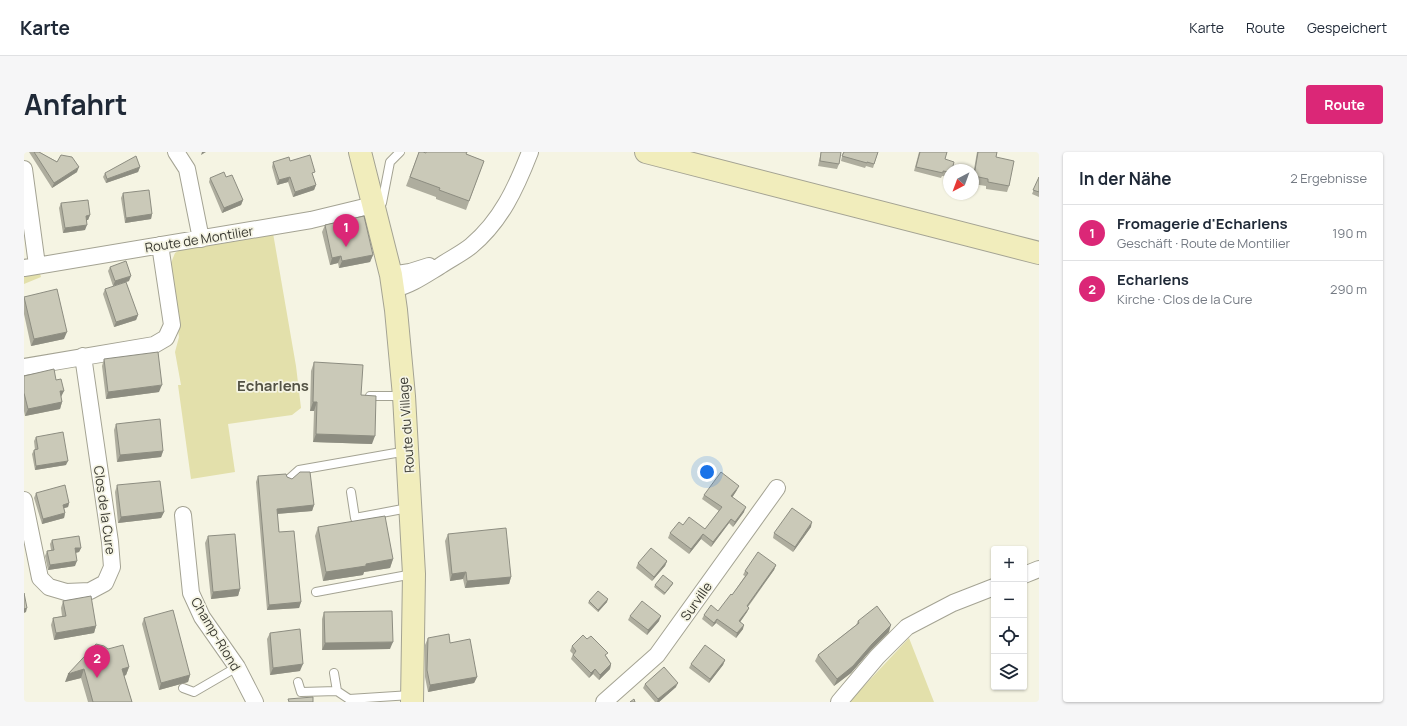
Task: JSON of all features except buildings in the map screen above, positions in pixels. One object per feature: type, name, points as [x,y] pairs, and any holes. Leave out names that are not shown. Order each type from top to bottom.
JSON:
[{"type":"street","points":[[176,152],[187,169],[201,239]]},
{"type":"street","name":"Route du Village","points":[[360,152],[393,282],[404,396],[414,574],[412,698]]},
{"type":"street","points":[[393,282],[410,272],[448,260],[474,243],[498,219],[516,187],[530,152]]},
{"type":"street","points":[[646,152],[1039,252]]},
{"type":"street","points":[[24,169],[30,267]]},
{"type":"street","name":"Route de Montilier","points":[[30,267],[311,220],[373,205]]},
{"type":"street","points":[[24,367],[154,345],[166,338],[172,325],[160,245]]},
{"type":"street","name":"Clos de la Cure","points":[[24,500],[40,578],[49,587],[66,592],[90,591],[105,583],[112,567],[110,542],[83,356]]},
{"type":"street","name":"Surville","points":[[604,702],[657,655],[776,488]]},
{"type":"street","name":"Champ-Riond","points":[[182,515],[191,593],[202,617],[237,667],[255,702]]},
{"type":"street","points":[[1027,574],[1039,569]]},
{"type":"street","points":[[839,702],[878,657],[908,627],[953,603],[991,588]]},
{"type":"lane","points":[[373,205],[382,203],[390,162],[400,152]]},
{"type":"lane","points":[[370,396],[404,396]]},
{"type":"lane","points":[[289,479],[299,470],[408,451]]},
{"type":"lane","points":[[351,492],[355,518],[411,508]]},
{"type":"lane","points":[[316,592],[414,574]]},
{"type":"lane","points":[[183,688],[194,692],[237,667]]},
{"type":"lane","points":[[334,673],[337,691]]},
{"type":"lane","points":[[298,682],[301,692],[337,691],[348,700],[412,698]]},
{"type":"shaded area","points":[[273,233],[296,366],[301,408],[292,415],[228,424],[235,472],[191,479],[178,385],[181,385],[175,352],[179,337],[169,268],[175,253],[186,246]]},
{"type":"shaded area","points":[[39,270],[41,277],[24,284],[24,273]]},
{"type":"shaded area","points":[[909,638],[934,702],[849,702]]},
{"type":"place","name":"Fromagerie d'Echarlens","points":[[346,247]]},
{"type":"place","name":"Echarlens","points":[[97,678]]},
{"type":"district","name":"Echarlens","points":[[273,386]]}]
